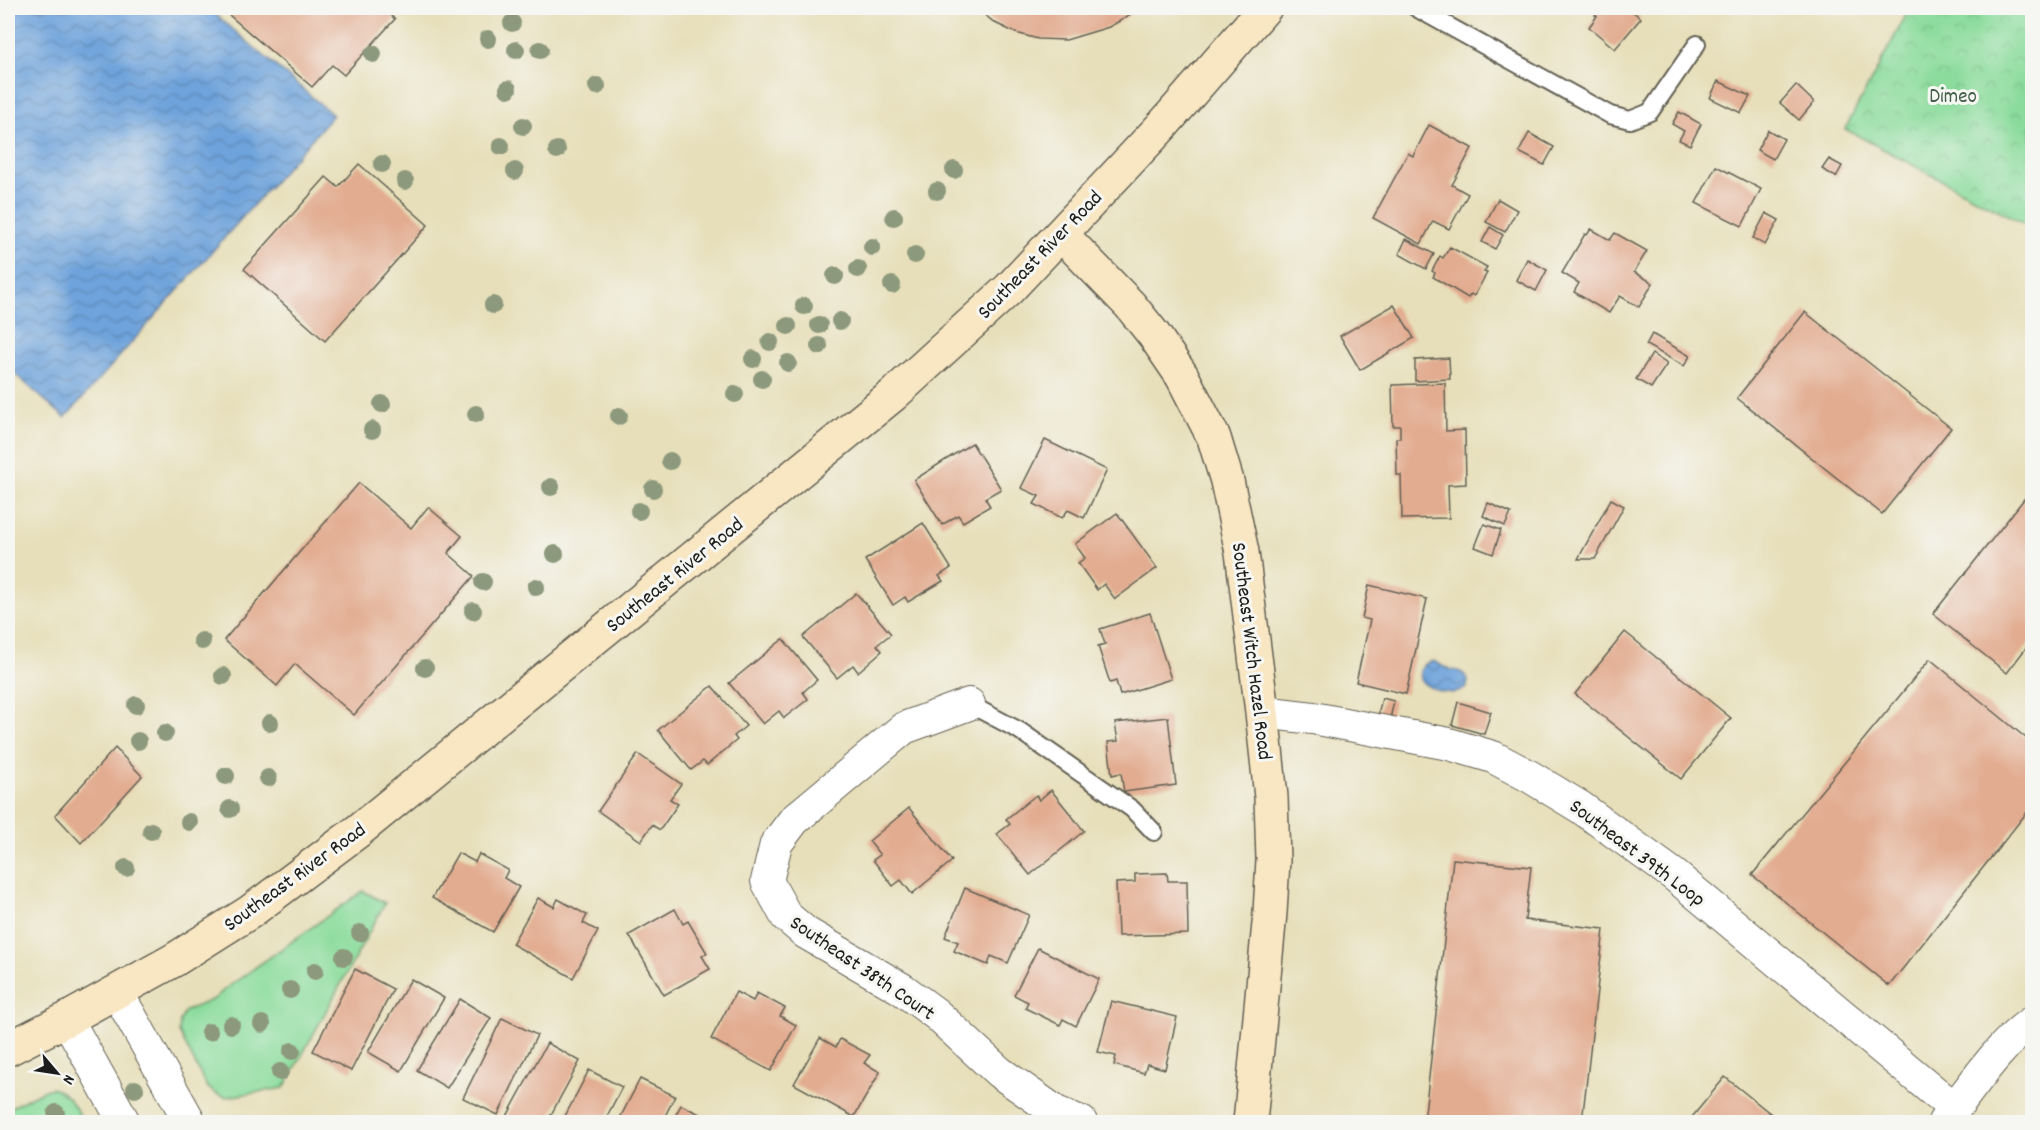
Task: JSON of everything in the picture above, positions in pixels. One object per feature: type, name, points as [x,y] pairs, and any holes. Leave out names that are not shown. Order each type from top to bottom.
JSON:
[{"type":"main road","name":"Southeast River Road","points":[[8,1048],[67,1019],[174,960],[250,912],[358,831],[893,394],[1009,289],[1162,126],[1265,8]]},
{"type":"main road","name":"Southeast Witch Hazel Road","points":[[1061,234],[1130,305],[1154,334],[1182,376],[1214,438],[1227,481],[1242,552],[1263,712],[1271,797],[1273,860],[1270,913],[1250,1122]]},
{"type":"street","name":"Southeast 38th Court","points":[[969,704],[904,728],[794,820],[776,844],[767,881],[786,916],[806,933],[902,989],[936,1014],[999,1072],[1056,1112],[1081,1122]]},
{"type":"street","name":"Southeast 39th Loop","points":[[1263,712],[1307,717],[1449,744],[1493,758],[1529,776],[1580,807],[1674,875],[1949,1116],[2020,1030],[2032,1022]]},
{"type":"street","points":[[117,992],[190,1122]]},
{"type":"street","points":[[67,1019],[124,1122]]},
{"type":"lane","points":[[1416,8],[1610,115],[1630,120],[1650,112],[1697,44]]},
{"type":"lane","points":[[969,704],[1020,730],[1132,809],[1154,832]]},
{"type":"green space","name":"Dimeo","points":[[1910,8],[2032,8],[2032,228],[1845,129]]},
{"type":"green space","points":[[363,891],[385,903],[284,1088],[226,1097],[218,1095],[207,1087],[179,1032],[180,1021],[185,1011],[214,999]]},
{"type":"green space","points":[[51,1088],[67,1097],[83,1122],[8,1122],[8,1109]]},
{"type":"water","points":[[8,8],[208,8],[333,115],[65,418],[8,368]]},
{"type":"water","points":[[1433,661],[1464,674],[1468,680],[1467,687],[1450,693],[1425,685],[1421,681],[1420,671],[1425,664]]},
{"type":"building","points":[[221,8],[384,8],[395,19],[344,75],[332,65],[312,87]]},
{"type":"building","points":[[976,8],[1137,8],[1127,17],[1109,27],[1066,40],[1038,39],[1016,33],[995,23]]},
{"type":"building","points":[[1601,8],[1628,8],[1641,18],[1615,49],[1589,27]]},
{"type":"building","points":[[1718,81],[1750,96],[1741,113],[1710,98]]},
{"type":"building","points":[[1796,85],[1814,102],[1799,120],[1780,103]]},
{"type":"building","points":[[1679,112],[1701,124],[1690,145],[1679,140],[1684,131],[1672,124]]},
{"type":"building","points":[[1429,125],[1472,148],[1452,185],[1468,194],[1449,229],[1433,221],[1421,244],[1373,218],[1408,153],[1413,156]]},
{"type":"building","points":[[1768,130],[1784,139],[1773,159],[1757,150]]},
{"type":"building","points":[[1529,133],[1554,147],[1544,165],[1519,152]]},
{"type":"building","points":[[1829,159],[1842,166],[1836,177],[1822,169]]},
{"type":"building","points":[[359,164],[428,225],[325,341],[244,269],[326,177],[338,187]]},
{"type":"building","points":[[1716,166],[1761,189],[1742,226],[1696,203]]},
{"type":"building","points":[[1498,199],[1517,210],[1505,232],[1486,222]]},
{"type":"building","points":[[1766,213],[1779,220],[1765,245],[1753,238]]},
{"type":"building","points":[[1490,227],[1503,235],[1495,249],[1482,242]]},
{"type":"building","points":[[1591,229],[1610,240],[1615,233],[1647,251],[1634,272],[1653,283],[1639,307],[1620,296],[1609,313],[1574,292],[1579,283],[1562,273],[1585,234],[1587,235]]},
{"type":"building","points":[[1406,239],[1434,254],[1426,269],[1399,254]]},
{"type":"building","points":[[1450,247],[1487,267],[1484,272],[1487,273],[1474,296],[1471,294],[1468,298],[1433,277],[1435,273],[1432,271],[1440,256],[1443,258]]},
{"type":"building","points":[[1527,259],[1547,270],[1536,291],[1516,280]]},
{"type":"building","points":[[1394,305],[1414,338],[1360,370],[1340,336]]},
{"type":"building","points":[[1805,312],[1951,428],[1882,514],[1737,398]]},
{"type":"building","points":[[1652,334],[1690,356],[1684,366],[1646,345]]},
{"type":"building","points":[[1652,354],[1667,364],[1651,388],[1636,379]]},
{"type":"building","points":[[1449,358],[1450,379],[1415,381],[1415,360]]},
{"type":"building","points":[[1445,383],[1446,431],[1465,430],[1466,484],[1448,485],[1449,518],[1402,519],[1401,475],[1397,475],[1396,438],[1400,438],[1400,426],[1393,426],[1392,385]]},
{"type":"building","points":[[1045,440],[1107,470],[1084,518],[1068,510],[1062,518],[1034,504],[1039,496],[1021,488]]},
{"type":"building","points":[[972,443],[1001,489],[985,498],[990,506],[963,522],[958,515],[942,525],[914,480]]},
{"type":"building","points":[[359,483],[411,528],[428,507],[462,536],[448,553],[474,576],[354,715],[295,664],[277,686],[224,640]]},
{"type":"building","points":[[2032,489],[2032,640],[2007,673],[1933,614]]},
{"type":"building","points":[[1611,499],[1624,506],[1595,559],[1578,559]]},
{"type":"building","points":[[1488,503],[1511,513],[1505,526],[1483,516]]},
{"type":"building","points":[[1117,513],[1157,568],[1115,599],[1104,584],[1097,590],[1078,563],[1085,558],[1075,544]]},
{"type":"building","points":[[923,523],[951,568],[939,576],[943,581],[908,602],[905,597],[893,605],[865,560]]},
{"type":"building","points":[[1484,524],[1501,530],[1493,554],[1475,547]]},
{"type":"building","points":[[1369,585],[1427,599],[1406,694],[1356,682],[1370,620],[1362,618]]},
{"type":"building","points":[[856,593],[891,634],[877,645],[882,651],[858,672],[853,665],[837,678],[803,637]]},
{"type":"building","points":[[1150,613],[1171,679],[1120,695],[1116,681],[1110,683],[1098,646],[1105,644],[1100,629]]},
{"type":"building","points":[[1625,632],[1731,718],[1681,779],[1575,694]]},
{"type":"building","points":[[783,639],[817,680],[803,692],[807,700],[784,718],[779,711],[763,724],[729,683]]},
{"type":"building","points":[[1930,659],[2032,743],[2032,806],[1889,986],[1752,875]]},
{"type":"building","points":[[712,686],[746,726],[734,736],[737,740],[707,765],[703,761],[691,770],[658,730]]},
{"type":"building","points":[[1382,698],[1394,701],[1390,719],[1378,716]]},
{"type":"building","points":[[1458,702],[1491,712],[1484,734],[1452,725]]},
{"type":"building","points":[[1168,717],[1176,785],[1124,792],[1121,773],[1112,775],[1108,742],[1118,741],[1115,723]]},
{"type":"building","points":[[115,748],[142,776],[81,843],[55,815]]},
{"type":"building","points":[[638,754],[681,784],[670,799],[678,804],[660,830],[652,825],[641,841],[598,811]]},
{"type":"building","points":[[1051,790],[1084,831],[1030,875],[997,834],[1010,824],[1006,819],[1036,795],[1039,800]]},
{"type":"building","points":[[909,808],[952,861],[912,894],[901,880],[893,886],[873,860],[880,855],[869,841]]},
{"type":"building","points":[[458,853],[475,862],[479,854],[508,870],[504,878],[519,887],[493,932],[432,898]]},
{"type":"building","points":[[1453,859],[1531,867],[1525,920],[1604,929],[1582,1122],[1424,1122]]},
{"type":"building","points":[[1167,873],[1168,881],[1187,881],[1188,934],[1118,936],[1116,883],[1135,882],[1135,874]]},
{"type":"building","points":[[965,888],[1029,915],[1008,963],[991,956],[988,965],[954,951],[958,942],[945,937]]},
{"type":"building","points":[[538,898],[554,907],[558,899],[587,915],[583,923],[598,931],[573,978],[512,944]]},
{"type":"building","points":[[675,909],[683,924],[688,921],[707,953],[702,956],[710,969],[664,995],[629,935]]},
{"type":"building","points":[[1038,948],[1099,979],[1076,1026],[1063,1019],[1060,1025],[1025,1008],[1028,1002],[1014,995]]},
{"type":"building","points":[[355,969],[393,989],[351,1071],[313,1051]]},
{"type":"building","points":[[411,979],[444,998],[401,1071],[368,1052]]},
{"type":"building","points":[[736,992],[753,1001],[757,993],[785,1008],[780,1016],[796,1025],[771,1071],[711,1039]]},
{"type":"building","points":[[460,999],[491,1018],[447,1088],[417,1070]]},
{"type":"building","points":[[1111,1001],[1177,1017],[1165,1069],[1147,1064],[1144,1073],[1114,1065],[1116,1056],[1098,1052]]},
{"type":"building","points":[[502,1018],[537,1035],[498,1115],[463,1098]]},
{"type":"building","points":[[820,1038],[836,1047],[840,1039],[870,1055],[864,1063],[880,1072],[854,1117],[794,1084]]},
{"type":"building","points":[[547,1043],[580,1061],[547,1122],[514,1122],[506,1118]]},
{"type":"building","points":[[589,1070],[622,1087],[604,1122],[562,1122]]},
{"type":"building","points":[[1725,1077],[1781,1122],[1688,1122]]},
{"type":"building","points":[[640,1079],[675,1096],[662,1122],[618,1122]]},
{"type":"building","points":[[681,1105],[716,1122],[672,1122]]}]
